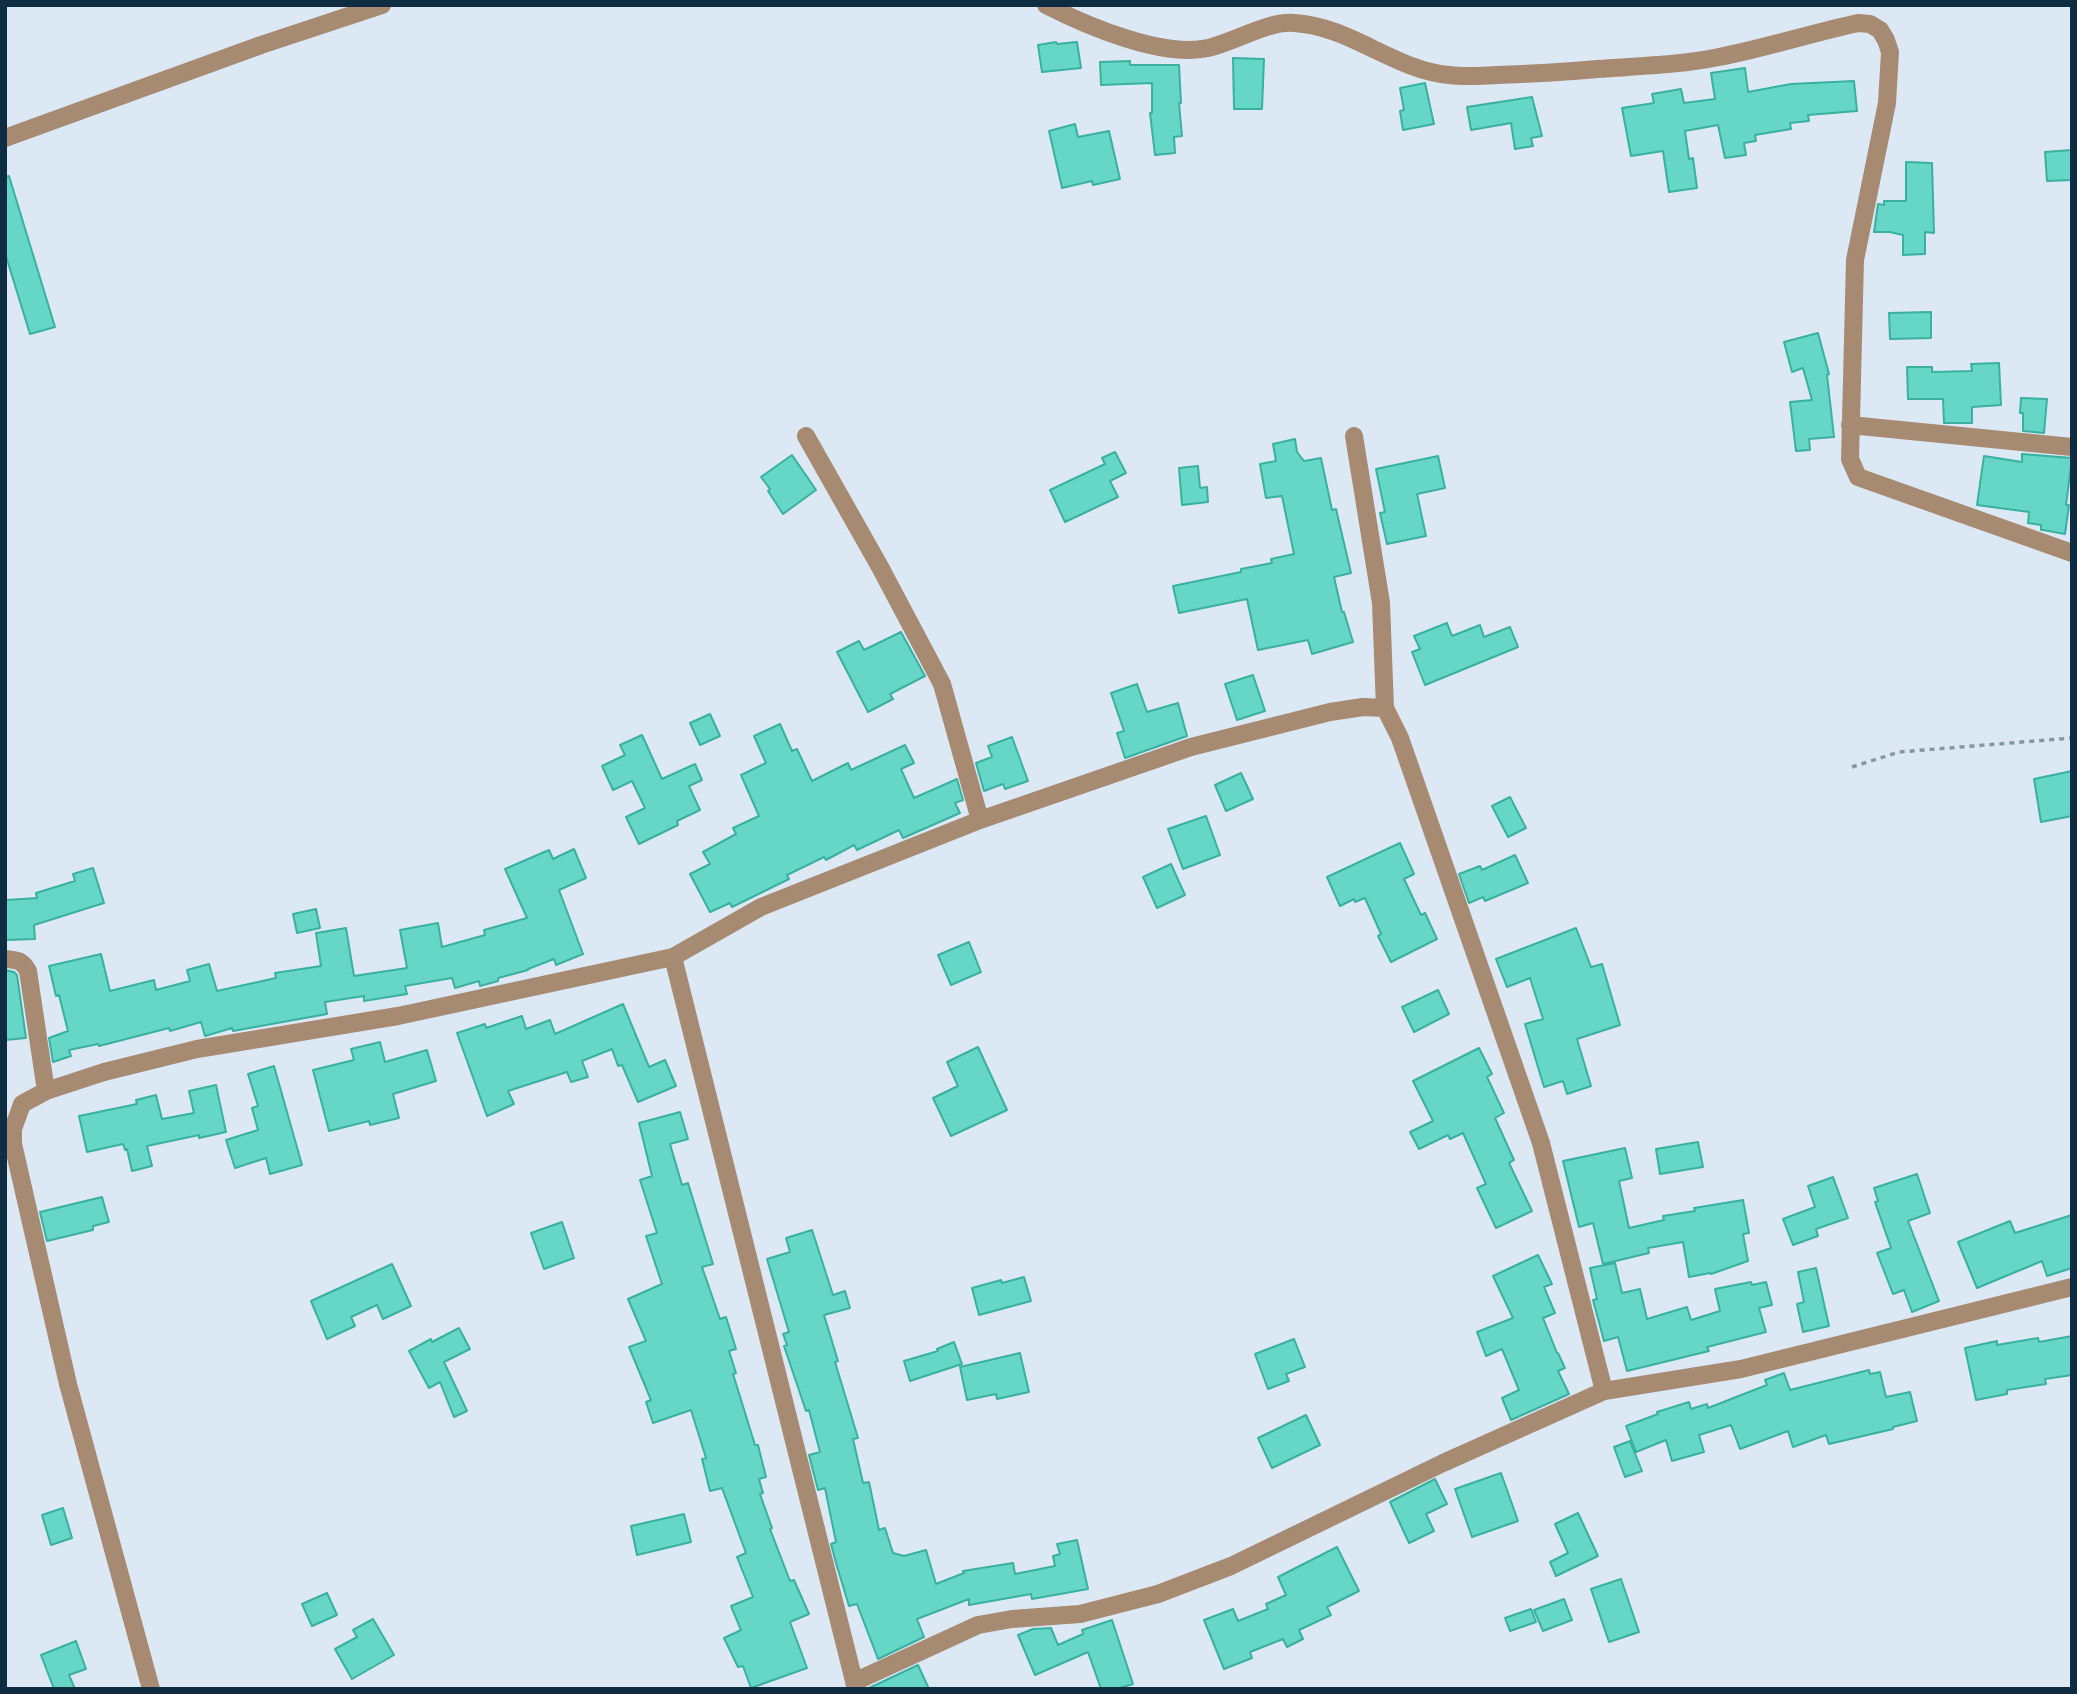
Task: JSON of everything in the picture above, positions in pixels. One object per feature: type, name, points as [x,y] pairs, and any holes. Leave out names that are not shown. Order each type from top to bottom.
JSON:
[{"type":"street","points":[[5,138],[382,5]]},
{"type":"street","points":[[1046,5],[1124,37],[1151,45],[1188,50],[1205,49],[1282,23],[1302,24],[1325,29],[1416,68],[1458,76],[1545,74],[1707,59],[1847,25],[1870,24],[1880,30],[1886,40],[1889,65],[1887,103],[1855,260],[1850,459],[1858,477],[2072,553]]},
{"type":"street","points":[[1850,425],[2072,447]]},
{"type":"street","points":[[806,436],[880,566],[942,684],[980,820]]},
{"type":"street","points":[[1354,436],[1381,603],[1385,708],[1400,738],[1542,1143],[1604,1391]]},
{"type":"street","points":[[151,1689],[68,1384],[13,1144],[13,1129],[22,1104],[46,1091],[104,1072],[197,1049],[398,1016],[673,957],[761,907],[980,820],[1191,747],[1330,712],[1363,707],[1385,708]]},
{"type":"street","points":[[673,957],[855,1685],[978,1625],[992,1621],[1089,1613],[1170,1589],[1231,1566],[1443,1462],[1604,1391],[1741,1369],[2072,1287]]},
{"type":"street","points":[[5,959],[24,963],[28,971],[46,1091]]},
{"type":"path","points":[[1852,767],[1899,752],[2072,738]]},
{"type":"building","points":[[1077,42],[1081,68],[1042,72],[1038,45]]},
{"type":"building","points":[[1233,58],[1264,59],[1262,109],[1234,109]]},
{"type":"building","points":[[1130,61],[1130,65],[1179,65],[1182,136],[1174,137],[1175,153],[1155,155],[1150,113],[1152,83],[1101,85],[1100,62]]},
{"type":"building","points":[[1745,68],[1748,92],[1791,84],[1854,81],[1857,111],[1808,115],[1809,121],[1790,123],[1791,129],[1755,135],[1756,141],[1744,143],[1746,155],[1725,158],[1718,125],[1685,131],[1689,159],[1693,158],[1697,188],[1669,192],[1663,151],[1631,156],[1622,108],[1654,103],[1652,94],[1681,89],[1684,103],[1715,99],[1711,73]]},
{"type":"building","points":[[1425,83],[1434,124],[1403,130],[1400,111],[1404,110],[1400,88]]},
{"type":"building","points":[[1532,97],[1542,136],[1531,138],[1533,146],[1515,149],[1511,123],[1471,130],[1467,107]]},
{"type":"building","points":[[1075,124],[1078,137],[1109,131],[1120,179],[1093,185],[1092,181],[1062,188],[1049,131]]},
{"type":"building","points":[[2072,150],[2072,180],[2047,181],[2045,152]]},
{"type":"building","points":[[1906,162],[1932,163],[1934,233],[1925,232],[1925,254],[1903,255],[1903,235],[1874,232],[1878,204],[1884,205],[1884,201],[1906,201]]},
{"type":"building","points":[[9,176],[55,327],[30,334],[5,253],[5,177]]},
{"type":"building","points":[[1931,312],[1931,338],[1890,339],[1889,313]]},
{"type":"building","points":[[1818,333],[1829,374],[1834,437],[1809,439],[1810,450],[1796,451],[1790,402],[1812,400],[1803,368],[1792,372],[1784,342]]},
{"type":"building","points":[[1999,363],[2001,405],[1972,407],[1972,423],[1944,423],[1943,399],[1908,399],[1907,367],[1932,367],[1932,372],[1972,371],[1971,364]]},
{"type":"building","points":[[2021,398],[2047,399],[2044,433],[2023,431]]},
{"type":"building","points":[[1295,439],[1297,452],[1304,461],[1321,458],[1332,510],[1336,509],[1351,573],[1334,577],[1342,612],[1353,642],[1312,654],[1308,640],[1258,650],[1247,599],[1179,613],[1173,586],[1241,572],[1241,569],[1272,563],[1271,559],[1294,554],[1282,496],[1266,498],[1260,464],[1276,461],[1273,444]]},
{"type":"building","points":[[1115,452],[1126,473],[1110,481],[1118,497],[1065,522],[1050,490],[1105,464],[1102,458]]},
{"type":"building","points":[[2022,454],[2072,458],[2065,534],[2041,530],[2041,525],[2028,523],[2029,512],[1977,505],[1984,456],[2022,462]]},
{"type":"building","points":[[792,455],[816,490],[783,514],[761,477]]},
{"type":"building","points":[[1438,456],[1445,488],[1417,494],[1426,536],[1387,544],[1380,513],[1385,512],[1376,469]]},
{"type":"building","points":[[1198,466],[1200,488],[1207,487],[1208,502],[1182,505],[1179,468]]},
{"type":"building","points":[[1447,623],[1452,636],[1480,625],[1484,637],[1510,627],[1518,647],[1425,685],[1412,652],[1420,649],[1414,636]]},
{"type":"building","points":[[901,632],[925,676],[890,694],[893,699],[868,712],[837,652],[859,641],[864,650]]},
{"type":"building","points":[[1253,675],[1265,711],[1237,720],[1225,684]]},
{"type":"building","points":[[1137,684],[1147,712],[1178,703],[1187,736],[1125,758],[1117,733],[1124,731],[1111,693]]},
{"type":"building","points":[[710,714],[720,736],[700,745],[690,723]]},
{"type":"building","points":[[780,724],[792,751],[797,749],[812,781],[848,763],[851,770],[905,745],[914,763],[901,769],[914,798],[957,779],[963,800],[955,803],[960,813],[903,838],[899,830],[857,850],[854,845],[826,860],[824,857],[787,875],[789,879],[732,907],[730,903],[710,912],[690,874],[710,864],[703,852],[736,834],[733,828],[759,816],[741,775],[766,763],[754,736]]},
{"type":"building","points":[[642,735],[662,779],[695,764],[702,780],[689,786],[700,810],[677,821],[678,825],[639,844],[626,817],[645,808],[632,781],[613,790],[602,766],[625,755],[620,745]]},
{"type":"building","points":[[1012,737],[1028,781],[1005,789],[1003,784],[984,791],[976,763],[992,757],[988,746]]},
{"type":"building","points":[[2072,771],[2072,816],[2041,822],[2034,779]]},
{"type":"building","points":[[1241,773],[1253,799],[1226,811],[1215,785]]},
{"type":"building","points":[[1510,797],[1526,828],[1508,837],[1492,806]]},
{"type":"building","points":[[1206,816],[1220,855],[1183,869],[1168,829]]},
{"type":"building","points":[[1400,843],[1414,874],[1404,879],[1421,915],[1425,913],[1437,939],[1391,962],[1378,936],[1381,934],[1365,898],[1355,902],[1354,899],[1340,906],[1327,877]]},
{"type":"building","points":[[574,849],[586,878],[559,890],[583,954],[556,965],[554,959],[480,986],[479,981],[455,988],[452,978],[405,986],[407,994],[364,1001],[364,996],[325,1002],[327,1014],[233,1031],[232,1028],[205,1036],[201,1022],[170,1031],[169,1028],[99,1046],[98,1044],[69,1050],[71,1056],[53,1062],[49,1038],[68,1031],[49,966],[101,954],[110,991],[154,980],[156,990],[190,981],[187,970],[209,964],[217,991],[276,978],[275,973],[321,966],[316,933],[346,928],[354,976],[407,968],[400,930],[438,923],[442,947],[485,935],[484,930],[527,918],[505,869],[549,850],[553,859]]},
{"type":"building","points":[[1515,855],[1528,883],[1485,901],[1483,897],[1469,903],[1459,874],[1480,866],[1482,870]]},
{"type":"building","points":[[1171,864],[1185,895],[1157,908],[1143,877]]},
{"type":"building","points":[[93,868],[104,903],[34,925],[35,939],[5,940],[6,900],[37,898],[36,893],[75,881],[73,874]]},
{"type":"building","points":[[316,909],[320,928],[297,933],[293,914]]},
{"type":"building","points":[[1576,928],[1591,967],[1602,964],[1620,1025],[1577,1039],[1591,1086],[1567,1094],[1563,1081],[1544,1087],[1525,1024],[1543,1019],[1530,978],[1507,987],[1496,959]]},
{"type":"building","points":[[969,942],[981,972],[951,985],[938,955]]},
{"type":"building","points":[[5,970],[17,975],[26,1038],[5,1040]]},
{"type":"building","points":[[1438,990],[1449,1014],[1414,1032],[1402,1007]]},
{"type":"building","points":[[623,1004],[649,1067],[665,1060],[676,1086],[638,1102],[622,1065],[618,1066],[612,1049],[582,1061],[588,1077],[571,1082],[567,1072],[508,1091],[514,1104],[487,1116],[457,1033],[485,1024],[486,1028],[522,1016],[526,1029],[550,1020],[555,1034]]},
{"type":"building","points":[[380,1042],[385,1062],[427,1050],[436,1081],[393,1094],[399,1118],[370,1125],[369,1121],[329,1131],[313,1070],[354,1060],[351,1049]]},
{"type":"building","points":[[978,1047],[1007,1110],[951,1136],[933,1098],[958,1086],[947,1062]]},
{"type":"building","points":[[1479,1048],[1492,1074],[1487,1077],[1504,1113],[1495,1118],[1514,1160],[1509,1163],[1532,1211],[1496,1228],[1477,1188],[1486,1184],[1463,1133],[1450,1139],[1448,1135],[1419,1149],[1410,1132],[1433,1121],[1413,1081]]},
{"type":"building","points":[[274,1066],[302,1165],[270,1174],[266,1158],[235,1168],[226,1140],[258,1130],[252,1108],[258,1106],[248,1074]]},
{"type":"building","points":[[216,1085],[226,1132],[147,1146],[152,1166],[132,1171],[127,1149],[125,1150],[123,1144],[87,1152],[79,1116],[137,1104],[136,1100],[156,1095],[162,1119],[194,1113],[189,1091]]},
{"type":"building","points":[[680,1112],[688,1139],[670,1144],[682,1185],[688,1183],[713,1264],[702,1267],[720,1319],[726,1317],[736,1349],[729,1351],[736,1373],[733,1374],[755,1445],[758,1445],[766,1477],[759,1479],[763,1493],[760,1494],[772,1528],[770,1529],[790,1581],[794,1580],[809,1614],[790,1622],[807,1668],[751,1688],[743,1666],[738,1667],[724,1638],[741,1630],[731,1606],[753,1597],[737,1557],[746,1553],[722,1488],[710,1491],[702,1459],[706,1458],[691,1410],[653,1423],[646,1402],[651,1400],[629,1347],[646,1341],[628,1299],[662,1284],[646,1236],[657,1233],[640,1180],[652,1176],[639,1123]]},
{"type":"building","points":[[1698,1142],[1703,1167],[1660,1174],[1656,1149]]},
{"type":"building","points":[[1625,1148],[1632,1178],[1619,1181],[1629,1228],[1664,1220],[1663,1216],[1695,1211],[1694,1208],[1743,1200],[1749,1233],[1743,1234],[1748,1261],[1711,1274],[1689,1277],[1683,1242],[1648,1248],[1649,1253],[1603,1264],[1593,1223],[1579,1227],[1563,1161]]},
{"type":"building","points":[[1917,1174],[1930,1213],[1908,1221],[1939,1301],[1912,1312],[1904,1290],[1893,1294],[1877,1253],[1891,1248],[1875,1202],[1878,1201],[1874,1188]]},
{"type":"building","points":[[1833,1177],[1848,1218],[1816,1229],[1818,1236],[1793,1245],[1783,1219],[1815,1207],[1808,1186]]},
{"type":"building","points":[[102,1197],[109,1222],[93,1226],[93,1230],[47,1241],[40,1212]]},
{"type":"building","points":[[2072,1215],[2072,1268],[2047,1276],[2042,1261],[1977,1288],[1958,1242],[2010,1221],[2015,1233]]},
{"type":"building","points":[[562,1222],[574,1258],[544,1269],[531,1233]]},
{"type":"building","points":[[812,1230],[833,1295],[845,1291],[850,1308],[824,1315],[858,1438],[853,1439],[863,1483],[869,1482],[879,1530],[885,1528],[893,1553],[904,1556],[926,1550],[936,1584],[964,1573],[963,1571],[1013,1563],[1015,1574],[1055,1566],[1053,1556],[1060,1554],[1057,1544],[1077,1540],[1088,1589],[1032,1599],[1031,1594],[969,1605],[969,1599],[917,1619],[924,1637],[878,1659],[857,1604],[849,1606],[836,1563],[831,1544],[836,1542],[825,1488],[818,1490],[809,1455],[820,1452],[809,1410],[806,1411],[784,1346],[787,1345],[783,1334],[789,1332],[767,1259],[790,1252],[786,1238]]},
{"type":"building","points":[[1538,1255],[1552,1284],[1544,1287],[1555,1313],[1543,1318],[1565,1368],[1558,1371],[1569,1394],[1511,1420],[1502,1398],[1519,1390],[1502,1349],[1486,1356],[1477,1332],[1513,1318],[1493,1276]]},
{"type":"building","points":[[1615,1263],[1622,1293],[1640,1289],[1647,1319],[1687,1307],[1691,1320],[1720,1311],[1715,1289],[1766,1282],[1772,1305],[1759,1308],[1766,1332],[1707,1347],[1709,1351],[1627,1371],[1618,1337],[1604,1341],[1593,1300],[1597,1299],[1590,1268]]},
{"type":"building","points":[[392,1264],[411,1306],[383,1319],[377,1305],[351,1317],[355,1326],[327,1339],[311,1301]]},
{"type":"building","points":[[1816,1268],[1829,1326],[1803,1332],[1797,1304],[1804,1302],[1798,1272]]},
{"type":"building","points":[[1024,1277],[1031,1301],[979,1315],[972,1288]]},
{"type":"building","points":[[459,1328],[470,1349],[444,1362],[467,1411],[454,1417],[440,1382],[429,1388],[409,1351]]},
{"type":"building","points":[[2072,1336],[2072,1375],[2045,1379],[2046,1384],[2007,1390],[2007,1394],[1976,1400],[1965,1348],[1997,1341],[1997,1345]]},
{"type":"building","points":[[1294,1339],[1305,1367],[1286,1374],[1289,1381],[1268,1389],[1255,1354]]},
{"type":"building","points":[[954,1342],[962,1364],[910,1381],[904,1361],[938,1351],[937,1349]]},
{"type":"building","points":[[1020,1353],[1029,1392],[997,1399],[996,1394],[967,1400],[960,1367]]},
{"type":"building","points":[[1869,1370],[1870,1374],[1880,1372],[1886,1397],[1910,1392],[1917,1421],[1829,1444],[1826,1435],[1793,1447],[1788,1431],[1740,1449],[1731,1425],[1699,1435],[1704,1452],[1672,1461],[1666,1440],[1636,1452],[1626,1426],[1689,1402],[1691,1409],[1707,1404],[1708,1408],[1767,1385],[1765,1380],[1784,1373],[1790,1390]]},
{"type":"building","points":[[1306,1415],[1320,1445],[1272,1468],[1258,1438]]},
{"type":"building","points":[[1630,1441],[1642,1471],[1625,1477],[1614,1447]]},
{"type":"building","points":[[1501,1473],[1518,1521],[1472,1537],[1455,1489]]},
{"type":"building","points":[[1435,1479],[1447,1504],[1426,1514],[1434,1531],[1409,1543],[1390,1502]]},
{"type":"building","points":[[63,1508],[72,1538],[51,1545],[42,1515]]},
{"type":"building","points":[[1578,1513],[1598,1556],[1556,1576],[1550,1562],[1568,1553],[1555,1524]]},
{"type":"building","points":[[684,1514],[691,1542],[637,1555],[631,1526]]},
{"type":"building","points":[[1337,1547],[1359,1591],[1327,1607],[1331,1615],[1299,1630],[1303,1639],[1287,1647],[1283,1639],[1250,1652],[1252,1658],[1224,1669],[1204,1620],[1233,1609],[1238,1621],[1268,1609],[1266,1604],[1286,1595],[1278,1577]]},
{"type":"building","points":[[1621,1579],[1639,1632],[1609,1642],[1591,1589]]},
{"type":"building","points":[[327,1593],[337,1615],[312,1626],[302,1604]]},
{"type":"building","points":[[1564,1599],[1572,1620],[1543,1631],[1534,1610]]},
{"type":"building","points":[[1531,1609],[1536,1622],[1510,1631],[1505,1618]]},
{"type":"building","points":[[373,1619],[394,1655],[352,1679],[335,1649],[357,1637],[353,1630]]},
{"type":"building","points":[[1112,1620],[1133,1684],[1116,1689],[1101,1689],[1088,1652],[1035,1675],[1018,1635],[1033,1629],[1051,1628],[1058,1645],[1083,1634],[1082,1630]]},
{"type":"building","points":[[76,1641],[86,1669],[69,1675],[75,1689],[54,1689],[41,1655]]},
{"type":"building","points":[[918,1665],[929,1689],[867,1689]]}]
